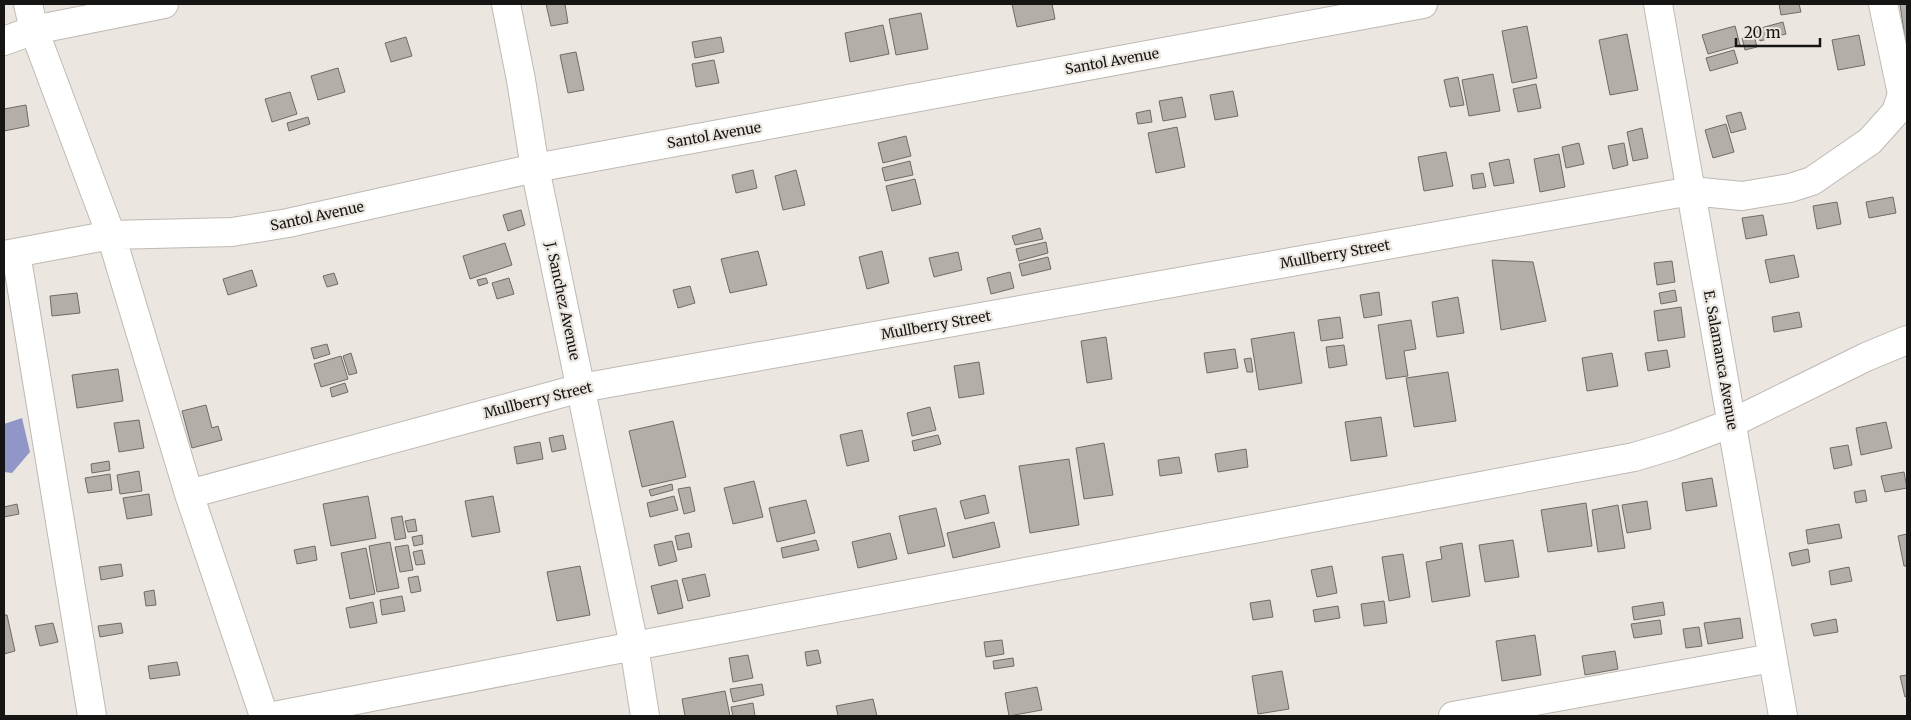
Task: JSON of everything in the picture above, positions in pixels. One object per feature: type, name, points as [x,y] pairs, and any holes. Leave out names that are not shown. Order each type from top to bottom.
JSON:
[{"type":"street","points":[[4,41],[31,17],[164,4]]},
{"type":"street","name":"J. Sanchez Avenue","points":[[506,4],[522,80],[534,168],[634,646],[645,716]]},
{"type":"street","name":"Santol Avenue","points":[[10,254],[111,235],[232,232],[288,223],[534,168],[1423,4]]},
{"type":"street","name":"E. Salamanca Avenue","points":[[1658,4],[1783,716]]},
{"type":"street","points":[[1884,4],[1905,93]]},
{"type":"street","points":[[31,17],[111,235],[189,494],[264,716]]},
{"type":"street","name":"Mullberry Street","points":[[189,494],[581,388],[1691,191],[1742,196],[1790,188],[1812,181],[1870,141],[1896,112],[1905,93]]},
{"type":"street","points":[[10,254],[92,716]]},
{"type":"street","points":[[274,716],[1634,457],[1674,446],[1732,423],[1866,357],[1907,340]]},
{"type":"street","points":[[1453,716],[1772,658]]},
{"type":"water","points":[[22,418],[30,452],[12,473],[4,472],[4,424]]},
{"type":"building","points":[[546,4],[565,4],[568,23],[551,26]]},
{"type":"building","points":[[1012,4],[1052,4],[1055,19],[1017,27]]},
{"type":"building","points":[[1779,4],[1799,4],[1801,12],[1781,15]]},
{"type":"building","points":[[1900,4],[1907,4],[1907,47],[1906,47]]},
{"type":"building","points":[[921,13],[928,49],[896,55],[889,19]]},
{"type":"building","points":[[1783,22],[1786,34],[1760,41],[1757,29]]},
{"type":"building","points":[[883,25],[889,54],[850,62],[845,33]]},
{"type":"building","points":[[1527,26],[1537,78],[1512,83],[1502,31]]},
{"type":"building","points":[[1735,26],[1740,45],[1708,54],[1702,35]]},
{"type":"building","points":[[1627,34],[1638,90],[1610,95],[1599,40]]},
{"type":"building","points":[[1754,35],[1757,47],[1745,50],[1742,38]]},
{"type":"building","points":[[1859,35],[1865,65],[1838,70],[1832,40]]},
{"type":"building","points":[[406,37],[412,56],[391,62],[385,43]]},
{"type":"building","points":[[721,37],[724,52],[695,58],[692,42]]},
{"type":"building","points":[[1734,50],[1738,63],[1710,71],[1706,58]]},
{"type":"building","points":[[576,52],[584,90],[568,93],[560,55]]},
{"type":"building","points":[[714,60],[719,83],[696,87],[692,64]]},
{"type":"building","points":[[338,68],[345,92],[318,100],[311,76]]},
{"type":"building","points":[[1493,74],[1500,111],[1469,116],[1462,80]]},
{"type":"building","points":[[1458,77],[1464,105],[1450,107],[1444,80]]},
{"type":"building","points":[[1536,84],[1541,108],[1518,112],[1513,89]]},
{"type":"building","points":[[1233,91],[1238,116],[1215,120],[1210,95]]},
{"type":"building","points":[[290,92],[297,114],[272,122],[265,99]]},
{"type":"building","points":[[1182,97],[1186,117],[1163,121],[1159,101]]},
{"type":"building","points":[[26,105],[29,126],[4,131],[4,109]]},
{"type":"building","points":[[1150,110],[1152,122],[1138,124],[1136,113]]},
{"type":"building","points":[[1741,112],[1746,129],[1731,133],[1726,116]]},
{"type":"building","points":[[308,117],[310,124],[289,131],[287,123]]},
{"type":"building","points":[[1726,124],[1734,152],[1713,158],[1705,130]]},
{"type":"building","points":[[1177,127],[1185,167],[1156,173],[1148,133]]},
{"type":"building","points":[[1642,128],[1648,158],[1633,161],[1627,132]]},
{"type":"building","points":[[906,136],[911,156],[883,163],[878,143]]},
{"type":"building","points":[[1579,143],[1584,164],[1566,168],[1562,147]]},
{"type":"building","points":[[1624,143],[1628,165],[1613,169],[1608,146]]},
{"type":"building","points":[[1446,152],[1453,186],[1424,191],[1418,157]]},
{"type":"building","points":[[1559,154],[1565,187],[1540,192],[1534,159]]},
{"type":"building","points":[[1509,159],[1514,183],[1494,186],[1489,163]]},
{"type":"building","points":[[910,161],[913,175],[885,181],[882,168]]},
{"type":"building","points":[[753,170],[757,188],[736,193],[732,175]]},
{"type":"building","points":[[796,170],[805,205],[783,210],[775,176]]},
{"type":"building","points":[[1483,173],[1486,187],[1473,189],[1471,175]]},
{"type":"building","points":[[915,179],[921,204],[892,211],[886,186]]},
{"type":"building","points":[[1893,197],[1896,213],[1869,218],[1866,202]]},
{"type":"building","points":[[1837,202],[1841,224],[1817,229],[1813,206]]},
{"type":"building","points":[[521,210],[525,225],[508,231],[503,215]]},
{"type":"building","points":[[1763,215],[1767,235],[1746,239],[1742,218]]},
{"type":"building","points":[[1040,228],[1043,239],[1015,245],[1012,236]]},
{"type":"building","points":[[1046,242],[1048,253],[1019,261],[1016,249]]},
{"type":"building","points":[[505,243],[512,265],[470,279],[463,256]]},
{"type":"building","points":[[758,251],[767,285],[730,293],[721,259]]},
{"type":"building","points":[[882,251],[889,283],[867,289],[859,257]]},
{"type":"building","points":[[958,252],[962,270],[934,277],[929,258]]},
{"type":"building","points":[[1794,255],[1799,277],[1770,283],[1765,260]]},
{"type":"building","points":[[1048,257],[1051,269],[1022,276],[1019,264]]},
{"type":"building","points":[[1492,260],[1533,262],[1546,321],[1501,330]]},
{"type":"building","points":[[1672,261],[1675,282],[1657,285],[1654,263]]},
{"type":"building","points":[[252,270],[257,286],[228,295],[223,279]]},
{"type":"building","points":[[1010,272],[1014,288],[991,294],[987,278]]},
{"type":"building","points":[[334,273],[338,284],[327,287],[323,276]]},
{"type":"building","points":[[486,278],[488,283],[479,286],[477,280]]},
{"type":"building","points":[[509,278],[514,294],[497,299],[492,283]]},
{"type":"building","points":[[690,286],[695,303],[678,308],[673,290]]},
{"type":"building","points":[[1675,290],[1677,301],[1661,304],[1659,293]]},
{"type":"building","points":[[1379,292],[1382,315],[1364,318],[1360,295]]},
{"type":"building","points":[[77,293],[80,313],[52,316],[50,296]]},
{"type":"building","points":[[1458,297],[1464,333],[1437,337],[1432,302]]},
{"type":"building","points":[[1681,307],[1685,337],[1658,341],[1654,311]]},
{"type":"building","points":[[1799,312],[1802,327],[1774,332],[1772,317]]},
{"type":"building","points":[[1340,317],[1343,338],[1321,341],[1318,320]]},
{"type":"building","points":[[1411,320],[1416,349],[1404,351],[1408,376],[1386,379],[1378,325]]},
{"type":"building","points":[[1294,332],[1302,383],[1259,390],[1251,339]]},
{"type":"building","points":[[1106,337],[1112,379],[1087,383],[1081,341]]},
{"type":"building","points":[[327,344],[330,354],[314,359],[311,348]]},
{"type":"building","points":[[1344,345],[1347,365],[1329,368],[1326,347]]},
{"type":"building","points":[[1235,349],[1238,368],[1207,373],[1204,353]]},
{"type":"building","points":[[1667,350],[1670,367],[1648,371],[1645,353]]},
{"type":"building","points":[[351,353],[357,373],[349,375],[343,356]]},
{"type":"building","points":[[1612,353],[1618,386],[1587,391],[1582,358]]},
{"type":"building","points":[[341,356],[348,379],[321,387],[314,364]]},
{"type":"building","points":[[1251,358],[1253,372],[1247,372],[1244,359]]},
{"type":"building","points":[[979,362],[984,394],[959,398],[954,366]]},
{"type":"building","points":[[118,369],[123,401],[77,408],[72,375]]},
{"type":"building","points":[[1448,372],[1456,421],[1414,427],[1406,378]]},
{"type":"building","points":[[345,383],[348,392],[332,397],[330,388]]},
{"type":"building","points":[[206,405],[212,428],[218,426],[222,440],[192,448],[182,411]]},
{"type":"building","points":[[930,407],[936,430],[912,436],[907,413]]},
{"type":"building","points":[[1381,417],[1387,456],[1351,461],[1345,422]]},
{"type":"building","points":[[139,420],[144,448],[119,452],[114,423]]},
{"type":"building","points":[[673,421],[686,477],[642,487],[629,431]]},
{"type":"building","points":[[1886,422],[1892,448],[1861,455],[1856,428]]},
{"type":"building","points":[[862,430],[869,461],[847,466],[840,435]]},
{"type":"building","points":[[563,435],[566,449],[552,452],[549,438]]},
{"type":"building","points":[[938,435],[941,444],[914,451],[912,441]]},
{"type":"building","points":[[540,442],[543,459],[517,464],[514,447]]},
{"type":"building","points":[[1104,443],[1113,495],[1084,499],[1076,448]]},
{"type":"building","points":[[1848,445],[1852,465],[1834,469],[1830,448]]},
{"type":"building","points":[[1246,449],[1248,467],[1218,472],[1215,454]]},
{"type":"building","points":[[1179,457],[1182,473],[1160,476],[1158,460]]},
{"type":"building","points":[[1069,459],[1079,525],[1030,533],[1019,466]]},
{"type":"building","points":[[109,461],[110,470],[92,473],[91,464]]},
{"type":"building","points":[[139,471],[142,491],[120,494],[117,475]]},
{"type":"building","points":[[1904,472],[1907,488],[1885,492],[1881,476]]},
{"type":"building","points":[[110,474],[112,490],[88,493],[85,478]]},
{"type":"building","points":[[1712,478],[1717,506],[1686,511],[1682,483]]},
{"type":"building","points":[[754,481],[763,517],[733,524],[724,488]]},
{"type":"building","points":[[672,484],[673,490],[651,496],[649,490]]},
{"type":"building","points":[[690,487],[695,511],[684,514],[678,489]]},
{"type":"building","points":[[1865,490],[1867,501],[1856,503],[1854,492]]},
{"type":"building","points":[[149,494],[152,515],[127,519],[123,498]]},
{"type":"building","points":[[985,495],[989,513],[965,519],[960,501]]},
{"type":"building","points":[[368,496],[376,538],[331,546],[323,504]]},
{"type":"building","points":[[493,496],[500,532],[472,537],[465,501]]},
{"type":"building","points":[[674,496],[678,510],[650,517],[647,503]]},
{"type":"building","points":[[806,500],[815,533],[777,542],[769,508]]},
{"type":"building","points":[[1647,501],[1651,529],[1627,533],[1622,505]]},
{"type":"building","points":[[1586,503],[1592,546],[1548,552],[1541,510]]},
{"type":"building","points":[[17,504],[19,514],[4,517],[4,507]]},
{"type":"building","points":[[1618,505],[1625,548],[1598,552],[1592,510]]},
{"type":"building","points":[[936,508],[945,546],[908,554],[899,516]]},
{"type":"building","points":[[402,516],[406,538],[395,540],[391,518]]},
{"type":"building","points":[[415,519],[417,531],[408,532],[405,521]]},
{"type":"building","points":[[994,522],[1000,547],[953,558],[947,533]]},
{"type":"building","points":[[1839,524],[1842,538],[1808,544],[1806,530]]},
{"type":"building","points":[[689,533],[692,547],[678,550],[675,536]]},
{"type":"building","points":[[890,533],[897,559],[858,568],[852,542]]},
{"type":"building","points":[[1907,534],[1907,566],[1904,566],[1898,536]]},
{"type":"building","points":[[422,535],[423,544],[414,546],[412,537]]},
{"type":"building","points":[[816,540],[819,550],[783,558],[781,548]]},
{"type":"building","points":[[1513,540],[1519,577],[1485,582],[1479,545]]},
{"type":"building","points":[[672,541],[677,561],[659,566],[654,545]]},
{"type":"building","points":[[390,542],[399,588],[377,592],[369,546]]},
{"type":"building","points":[[1462,543],[1470,596],[1432,602],[1426,562],[1442,559],[1440,547]]},
{"type":"building","points":[[408,545],[413,570],[400,572],[395,547]]},
{"type":"building","points":[[315,546],[317,560],[297,564],[294,550]]},
{"type":"building","points":[[366,548],[375,594],[350,599],[341,553]]},
{"type":"building","points":[[1808,549],[1810,562],[1792,566],[1789,553]]},
{"type":"building","points":[[422,550],[425,564],[416,565],[413,552]]},
{"type":"building","points":[[1403,554],[1410,597],[1389,601],[1382,557]]},
{"type":"building","points":[[121,564],[123,576],[101,580],[99,567]]},
{"type":"building","points":[[580,566],[590,615],[557,621],[547,572]]},
{"type":"building","points":[[1332,566],[1337,593],[1317,597],[1311,570]]},
{"type":"building","points":[[1849,567],[1852,581],[1831,585],[1829,571]]},
{"type":"building","points":[[705,574],[710,596],[688,601],[682,579]]},
{"type":"building","points":[[418,576],[421,591],[411,593],[408,578]]},
{"type":"building","points":[[677,580],[683,608],[658,614],[651,586]]},
{"type":"building","points":[[154,590],[156,605],[146,606],[144,592]]},
{"type":"building","points":[[402,596],[405,611],[382,615],[380,600]]},
{"type":"building","points":[[1270,600],[1273,617],[1253,620],[1250,603]]},
{"type":"building","points":[[1384,601],[1387,623],[1364,626],[1361,604]]},
{"type":"building","points":[[373,602],[377,623],[350,628],[346,608]]},
{"type":"building","points":[[1663,602],[1665,615],[1634,620],[1632,607]]},
{"type":"building","points":[[1338,606],[1340,618],[1315,622],[1313,610]]},
{"type":"building","points":[[4,615],[7,615],[15,651],[4,654]]},
{"type":"building","points":[[1740,618],[1743,638],[1708,644],[1704,623]]},
{"type":"building","points":[[1836,619],[1838,632],[1814,636],[1811,624]]},
{"type":"building","points":[[1660,620],[1662,634],[1634,638],[1631,624]]},
{"type":"building","points":[[53,623],[58,642],[40,646],[35,626]]},
{"type":"building","points":[[121,623],[123,633],[100,637],[98,626]]},
{"type":"building","points":[[1699,627],[1702,646],[1686,648],[1683,629]]},
{"type":"building","points":[[1535,635],[1541,675],[1502,681],[1496,641]]},
{"type":"building","points":[[1002,640],[1004,654],[986,657],[984,642]]},
{"type":"building","points":[[818,650],[821,663],[807,666],[805,652]]},
{"type":"building","points":[[1615,651],[1618,669],[1585,675],[1582,656]]},
{"type":"building","points":[[748,655],[753,678],[733,682],[729,658]]},
{"type":"building","points":[[1013,658],[1014,666],[994,669],[993,661]]},
{"type":"building","points":[[177,662],[180,675],[150,679],[148,666]]},
{"type":"building","points":[[1282,671],[1289,709],[1258,714],[1252,676]]},
{"type":"building","points":[[1907,675],[1907,696],[1905,697],[1900,676]]},
{"type":"building","points":[[762,684],[764,695],[733,702],[730,689]]},
{"type":"building","points":[[1037,687],[1042,710],[1009,716],[1005,693]]},
{"type":"building","points":[[725,691],[730,716],[685,716],[682,699]]},
{"type":"building","points":[[873,699],[877,716],[838,716],[836,706]]},
{"type":"building","points":[[753,703],[755,716],[733,716],[731,707]]}]
